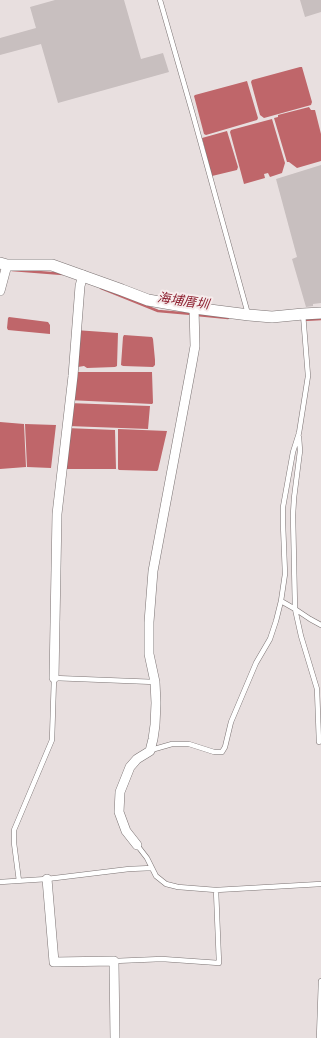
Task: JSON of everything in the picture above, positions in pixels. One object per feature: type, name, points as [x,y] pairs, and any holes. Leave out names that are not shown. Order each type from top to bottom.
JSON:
[{"type":"street","points":[[0,291],[4,268],[52,265],[81,280],[148,300],[194,308],[272,317],[321,313]]},
{"type":"street","points":[[54,678],[57,514],[73,376],[81,280]]},
{"type":"street","points":[[137,845],[126,831],[120,812],[120,792],[130,767],[137,758],[150,750],[153,739],[156,703],[155,682],[149,654],[149,622],[153,571],[192,363],[194,346],[194,308]]},
{"type":"street","points":[[47,879],[54,962],[114,961],[115,1038]]},
{"type":"lane","points":[[160,0],[196,123],[249,315]]},
{"type":"lane","points":[[150,750],[172,744],[189,744],[214,752],[222,752],[225,747],[231,722],[256,663],[270,639],[281,602],[285,574],[283,524],[284,508],[293,452],[299,433],[308,376],[303,314]]},
{"type":"lane","points":[[299,433],[300,451],[293,515],[295,609],[301,636],[317,689],[319,742]]},
{"type":"lane","points":[[281,602],[321,625]]},
{"type":"lane","points":[[19,881],[14,843],[14,830],[52,740],[54,678],[155,682]]},
{"type":"lane","points":[[137,845],[147,858],[156,876],[166,884],[178,887],[216,890],[321,884]]},
{"type":"lane","points":[[0,882],[47,879],[129,869],[152,868]]},
{"type":"lane","points":[[114,961],[162,960],[219,963],[216,890]]},
{"type":"lane","points":[[319,1038],[321,982]]},
{"type":"shaded area","points":[[302,67],[312,102],[311,105],[264,118],[260,115],[251,82],[252,80]]},
{"type":"shaded area","points":[[247,81],[258,118],[257,120],[206,135],[204,134],[194,96]]},
{"type":"shaded area","points":[[309,107],[311,110],[315,110],[321,134],[321,161],[297,168],[287,162],[274,118],[278,117],[278,115]]},
{"type":"shaded area","points":[[272,119],[285,163],[282,173],[270,177],[268,173],[264,174],[265,178],[244,184],[230,132],[231,130]]},
{"type":"shaded area","points":[[227,131],[238,167],[237,170],[212,176],[202,138]]},
{"type":"shaded area","points":[[9,317],[48,322],[50,325],[50,334],[8,330]]},
{"type":"shaded area","points":[[75,330],[118,333],[117,366],[87,368],[84,366],[72,368]]},
{"type":"shaded area","points":[[124,335],[152,337],[155,360],[155,365],[153,367],[121,365]]},
{"type":"shaded area","points":[[152,372],[153,403],[68,400],[70,373]]},
{"type":"shaded area","points":[[68,403],[150,406],[148,429],[68,426]]},
{"type":"shaded area","points":[[0,422],[24,424],[26,467],[0,469]]},
{"type":"shaded area","points":[[25,424],[56,425],[51,468],[27,467]]},
{"type":"shaded area","points":[[66,428],[115,430],[116,469],[62,469]]},
{"type":"shaded area","points":[[118,429],[167,431],[157,471],[118,469]]},
{"type":"building","points":[[55,0],[124,0],[141,59],[163,53],[169,72],[58,103],[41,44],[0,55],[0,38],[36,28],[30,7]]},
{"type":"building","points":[[300,0],[321,0],[321,12],[305,17]]},
{"type":"building","points":[[321,165],[321,303],[306,307],[292,259],[297,257],[276,179]]},
{"type":"waterway","name":"海埔厝圳","points":[[12,270],[63,274]]},
{"type":"waterway","name":"海埔厝圳","points":[[101,288],[158,311],[192,314]]},
{"type":"waterway","name":"海埔厝圳","points":[[197,315],[228,318]]},
{"type":"waterway","name":"海埔厝圳","points":[[303,320],[321,319]]}]
